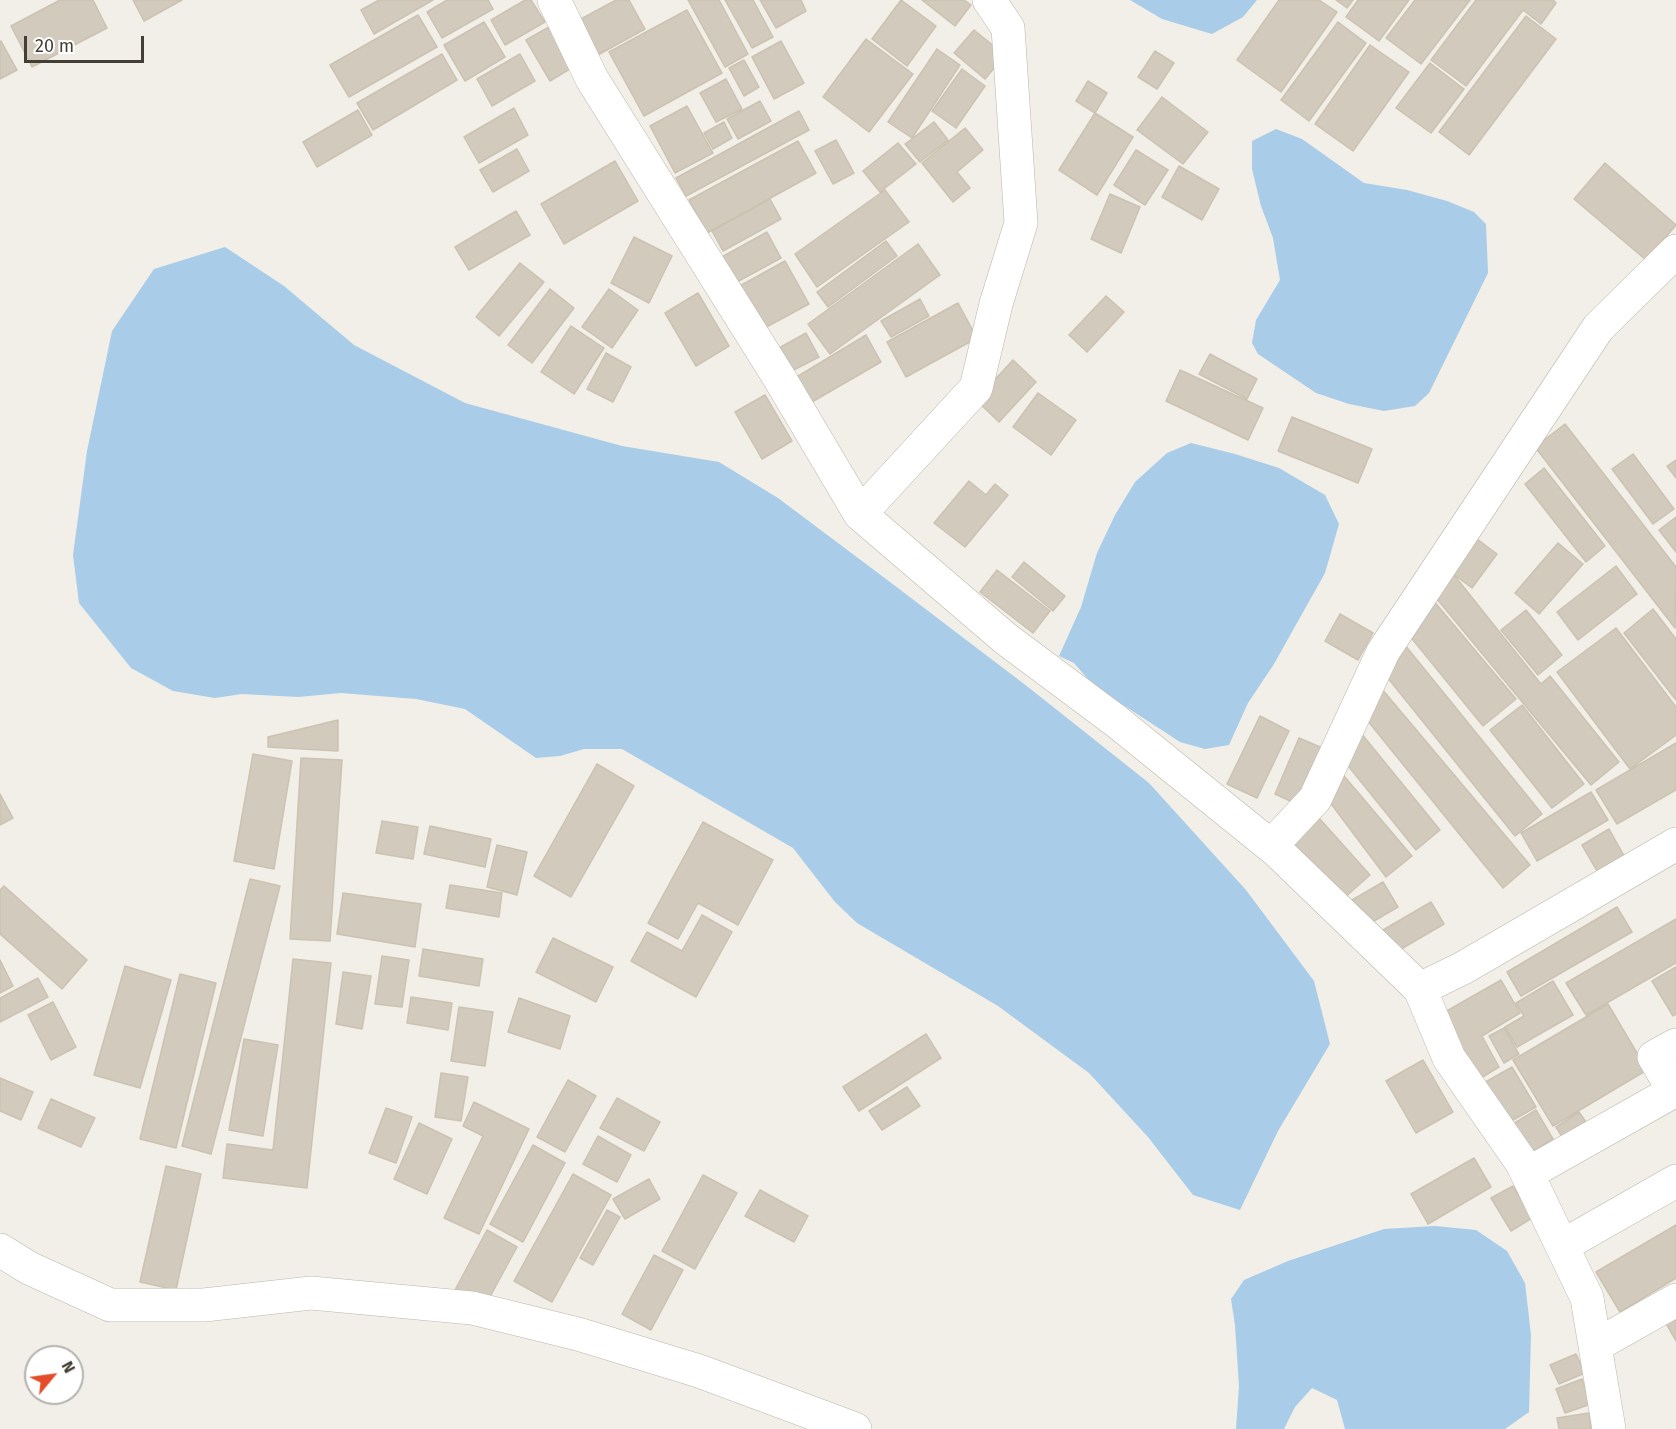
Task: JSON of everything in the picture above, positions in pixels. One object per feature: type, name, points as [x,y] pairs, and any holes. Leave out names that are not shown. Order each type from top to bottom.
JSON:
[{"type":"street","points":[[554,0],[592,79],[780,379],[860,514],[1006,639],[1116,721],[1271,846],[1420,989],[1449,1058],[1522,1162],[1587,1298],[1609,1429]]},
{"type":"street","points":[[860,514],[976,388],[996,304],[1021,223],[1008,28],[989,0]]},
{"type":"street","points":[[1271,846],[1315,799],[1383,652],[1598,328],[1676,251]]},
{"type":"street","points":[[1420,989],[1463,968],[1676,844]]},
{"type":"street","points":[[1527,1174],[1674,1091],[1654,1057],[1676,1045]]},
{"type":"street","points":[[1562,1246],[1676,1181]]},
{"type":"street","points":[[0,1250],[29,1268],[110,1305],[204,1305],[311,1293],[472,1308],[578,1334],[688,1368],[855,1429]]},
{"type":"street","points":[[1594,1346],[1676,1300]]},
{"type":"water","points":[[1130,0],[1257,0],[1243,17],[1212,34],[1162,19]]},
{"type":"water","points":[[1276,129],[1302,139],[1364,183],[1407,190],[1447,201],[1474,212],[1486,224],[1488,273],[1429,393],[1415,406],[1384,411],[1349,404],[1316,393],[1258,354],[1252,343],[1256,320],[1280,280],[1273,238],[1261,206],[1252,169],[1252,141]]},
{"type":"water","points":[[225,247],[284,286],[354,345],[465,403],[622,446],[719,462],[778,498],[1028,687],[1149,783],[1246,890],[1314,981],[1330,1044],[1278,1131],[1240,1210],[1193,1195],[1148,1137],[1089,1073],[998,1006],[857,923],[835,902],[793,848],[622,749],[584,749],[560,756],[536,758],[465,709],[416,699],[341,693],[298,697],[242,694],[215,698],[173,691],[131,668],[79,603],[73,555],[87,451],[112,331],[154,269]]},
{"type":"water","points":[[1191,443],[1279,468],[1325,495],[1339,524],[1325,573],[1274,664],[1248,703],[1229,745],[1205,749],[1180,742],[1111,697],[1087,678],[1074,663],[1059,656],[1081,607],[1097,553],[1115,515],[1135,482],[1167,453]]},
{"type":"water","points":[[1435,1226],[1476,1230],[1507,1251],[1525,1283],[1531,1335],[1529,1412],[1505,1429],[1345,1429],[1337,1400],[1312,1388],[1295,1407],[1284,1429],[1236,1429],[1239,1386],[1231,1299],[1244,1280],[1288,1261],[1384,1229]]},
{"type":"building","points":[[60,0],[93,0],[107,28],[32,67],[11,26]]},
{"type":"building","points":[[133,0],[182,0],[144,21]]},
{"type":"building","points":[[379,0],[433,0],[374,34],[361,10]]},
{"type":"building","points":[[447,0],[488,0],[493,9],[442,38],[427,12]]},
{"type":"building","points":[[525,0],[531,0],[545,22],[505,45],[491,20]]},
{"type":"building","points":[[616,0],[629,0],[645,29],[587,61],[568,26]]},
{"type":"building","points":[[688,0],[719,0],[748,54],[725,67]]},
{"type":"building","points":[[725,0],[753,0],[773,37],[752,48]]},
{"type":"building","points":[[760,0],[801,0],[806,11],[776,28]]},
{"type":"building","points":[[901,0],[936,26],[907,66],[872,39]]},
{"type":"building","points":[[922,0],[964,0],[971,5],[955,26]]},
{"type":"building","points":[[1279,0],[1319,0],[1337,12],[1281,92],[1237,60]]},
{"type":"building","points":[[1336,0],[1353,0],[1347,8]]},
{"type":"building","points":[[1358,0],[1409,0],[1379,41],[1346,17]]},
{"type":"building","points":[[1415,0],[1470,0],[1421,64],[1386,38]]},
{"type":"building","points":[[1476,0],[1553,0],[1556,3],[1541,24],[1523,10],[1466,86],[1431,60]]},
{"type":"building","points":[[687,10],[722,73],[644,116],[609,52]]},
{"type":"building","points":[[418,15],[437,47],[349,97],[330,65]]},
{"type":"building","points":[[1526,16],[1556,39],[1469,155],[1439,132]]},
{"type":"building","points":[[484,22],[505,57],[465,81],[444,45]]},
{"type":"building","points":[[1338,22],[1366,43],[1309,121],[1281,100]]},
{"type":"building","points":[[549,27],[573,67],[550,81],[526,40]]},
{"type":"building","points":[[974,30],[1005,55],[985,79],[954,53]]},
{"type":"building","points":[[866,39],[913,74],[869,132],[823,97]]},
{"type":"building","points":[[781,41],[804,83],[774,99],[752,57]]},
{"type":"building","points":[[0,42],[17,70],[0,79]]},
{"type":"building","points":[[1370,45],[1409,72],[1353,151],[1315,124]]},
{"type":"building","points":[[937,49],[960,65],[912,138],[888,122]]},
{"type":"building","points":[[1155,51],[1174,63],[1157,89],[1138,77]]},
{"type":"building","points":[[442,54],[457,80],[373,130],[357,103]]},
{"type":"building","points":[[520,54],[535,81],[492,106],[477,79]]},
{"type":"building","points":[[744,60],[759,87],[744,96],[729,68]]},
{"type":"building","points":[[1430,63],[1464,89],[1431,133],[1396,108]]},
{"type":"building","points":[[962,69],[985,86],[956,128],[932,111]]},
{"type":"building","points":[[726,79],[742,109],[716,122],[700,93]]},
{"type":"building","points":[[1088,81],[1107,93],[1095,113],[1076,101]]},
{"type":"building","points":[[1162,97],[1208,132],[1183,164],[1137,130]]},
{"type":"building","points":[[760,101],[771,121],[738,139],[727,119]]},
{"type":"building","points":[[687,106],[713,153],[675,173],[650,126]]},
{"type":"building","points":[[514,108],[528,135],[479,163],[464,137]]},
{"type":"building","points":[[358,110],[372,135],[317,167],[303,142]]},
{"type":"building","points":[[799,111],[809,130],[686,196],[676,178]]},
{"type":"building","points":[[1095,113],[1133,137],[1097,195],[1059,170]]},
{"type":"building","points":[[724,122],[732,138],[713,149],[704,133]]},
{"type":"building","points":[[934,122],[948,140],[920,162],[905,144]]},
{"type":"building","points":[[965,128],[983,150],[957,172],[970,188],[953,202],[922,163]]},
{"type":"building","points":[[836,140],[854,173],[833,184],[815,151]]},
{"type":"building","points":[[798,141],[816,173],[707,233],[689,200]]},
{"type":"building","points":[[898,143],[916,164],[880,192],[863,171]]},
{"type":"building","points":[[517,149],[529,171],[493,192],[480,170]]},
{"type":"building","points":[[1136,150],[1168,170],[1145,205],[1114,185]]},
{"type":"building","points":[[615,161],[638,201],[564,244],[541,204]]},
{"type":"building","points":[[1605,163],[1676,225],[1646,260],[1574,199]]},
{"type":"building","points":[[1179,166],[1219,189],[1202,220],[1162,197]]},
{"type":"building","points":[[885,190],[909,222],[817,287],[795,254]]},
{"type":"building","points":[[1110,194],[1140,207],[1121,253],[1091,239]]},
{"type":"building","points":[[770,199],[781,219],[723,251],[712,231]]},
{"type":"building","points":[[516,211],[530,235],[469,270],[455,247]]},
{"type":"building","points":[[767,232],[781,258],[735,283],[720,258]]},
{"type":"building","points":[[634,237],[672,256],[649,303],[611,283]]},
{"type":"building","points":[[886,241],[897,256],[828,307],[817,292]]},
{"type":"building","points":[[918,244],[940,275],[830,354],[808,324]]},
{"type":"building","points":[[785,261],[809,304],[759,331],[736,288]]},
{"type":"building","points":[[520,263],[544,282],[499,336],[476,317]]},
{"type":"building","points":[[550,289],[574,308],[532,363],[508,345]]},
{"type":"building","points":[[609,289],[638,310],[612,348],[582,327]]},
{"type":"building","points":[[698,293],[729,346],[696,366],[665,313]]},
{"type":"building","points":[[1106,296],[1124,312],[1087,352],[1069,335]]},
{"type":"building","points":[[920,299],[929,316],[891,337],[881,321]]},
{"type":"building","points":[[958,303],[977,338],[906,377],[887,342]]},
{"type":"building","points":[[571,326],[604,348],[574,394],[541,372]]},
{"type":"building","points":[[806,333],[819,357],[782,376],[770,353]]},
{"type":"building","points":[[866,335],[881,362],[805,406],[790,381]]},
{"type":"building","points":[[606,353],[631,367],[613,402],[587,389]]},
{"type":"building","points":[[1210,354],[1257,379],[1247,399],[1199,374]]},
{"type":"building","points":[[1013,360],[1036,382],[999,422],[976,400]]},
{"type":"building","points":[[1180,370],[1263,408],[1248,440],[1166,401]]},
{"type":"building","points":[[1038,393],[1076,420],[1051,455],[1013,427]]},
{"type":"building","points":[[765,395],[792,441],[762,459],[735,412]]},
{"type":"building","points":[[1292,417],[1372,449],[1358,483],[1278,451]]},
{"type":"building","points":[[1565,424],[1676,567],[1675,628],[1535,447]]},
{"type":"building","points":[[1633,454],[1674,509],[1653,524],[1612,469]]},
{"type":"building","points":[[1676,460],[1676,478],[1667,466]]},
{"type":"building","points":[[1544,468],[1605,546],[1586,562],[1525,484]]},
{"type":"building","points":[[969,481],[986,495],[995,484],[1008,495],[965,547],[934,523]]},
{"type":"building","points":[[1676,517],[1676,552],[1659,530]]},
{"type":"building","points":[[1477,539],[1497,554],[1472,588],[1452,573]]},
{"type":"building","points":[[1558,543],[1583,564],[1539,614],[1515,593]]},
{"type":"building","points":[[1024,562],[1065,596],[1053,611],[1012,577]]},
{"type":"building","points":[[1616,566],[1637,594],[1578,640],[1557,612]]},
{"type":"building","points":[[997,570],[1050,611],[1033,633],[980,592]]},
{"type":"building","points":[[1450,570],[1541,684],[1550,676],[1619,762],[1591,785],[1432,593]]},
{"type":"building","points":[[1432,599],[1516,699],[1483,726],[1409,635]]},
{"type":"building","points":[[1653,609],[1676,639],[1676,700],[1624,633]]},
{"type":"building","points":[[1526,610],[1562,655],[1538,675],[1501,630]]},
{"type":"building","points":[[1340,614],[1373,633],[1358,660],[1325,641]]},
{"type":"building","points":[[1616,628],[1676,707],[1676,735],[1630,769],[1557,672]]},
{"type":"building","points":[[1400,639],[1542,814],[1515,836],[1383,672]]},
{"type":"building","points":[[1376,682],[1530,865],[1503,888],[1363,715]]},
{"type":"building","points":[[1522,705],[1584,784],[1552,808],[1490,730]]},
{"type":"building","points":[[1260,716],[1289,731],[1257,798],[1227,784]]},
{"type":"building","points":[[338,720],[338,751],[268,747],[268,737]]},
{"type":"building","points":[[1356,727],[1440,830],[1416,850],[1341,757]]},
{"type":"building","points":[[1299,738],[1327,750],[1303,807],[1275,794]]},
{"type":"building","points":[[1676,743],[1676,790],[1617,824],[1596,790]]},
{"type":"building","points":[[253,754],[292,761],[274,869],[234,861]]},
{"type":"building","points":[[301,758],[342,760],[330,941],[290,939]]},
{"type":"building","points":[[597,764],[634,786],[571,897],[534,876]]},
{"type":"building","points":[[1338,769],[1412,856],[1386,877],[1326,797]]},
{"type":"building","points":[[1591,792],[1608,820],[1537,861],[1521,833]]},
{"type":"building","points":[[0,794],[13,818],[0,825]]},
{"type":"building","points":[[1319,818],[1370,875],[1343,899],[1292,842]]},
{"type":"building","points":[[382,821],[418,827],[413,859],[376,853]]},
{"type":"building","points":[[703,822],[773,860],[738,925],[698,903],[678,939],[648,923]]},
{"type":"building","points":[[430,826],[491,839],[485,867],[424,854]]},
{"type":"building","points":[[1609,829],[1627,861],[1600,876],[1582,845]]},
{"type":"building","points":[[497,845],[527,852],[517,895],[487,887]]},
{"type":"building","points":[[250,879],[280,886],[211,1154],[182,1146]]},
{"type":"building","points":[[1383,882],[1398,907],[1362,928],[1347,903]]},
{"type":"building","points":[[450,885],[502,893],[499,917],[446,908]]},
{"type":"building","points":[[4,886],[87,960],[62,989],[0,934],[0,890]]},
{"type":"building","points":[[343,893],[421,904],[415,947],[337,934]]},
{"type":"building","points":[[1431,902],[1444,924],[1396,952],[1383,930]]},
{"type":"building","points":[[1617,907],[1632,932],[1521,996],[1507,972]]},
{"type":"building","points":[[702,915],[732,932],[696,997],[631,961],[647,932],[682,951]]},
{"type":"building","points":[[1676,919],[1676,963],[1586,1015],[1566,983]]},
{"type":"building","points":[[553,938],[613,967],[596,1002],[536,972]]},
{"type":"building","points":[[423,949],[483,959],[479,986],[419,976]]},
{"type":"building","points":[[382,956],[409,960],[402,1007],[375,1004]]},
{"type":"building","points":[[293,959],[331,963],[307,1188],[223,1178],[227,1144],[273,1150]]},
{"type":"building","points":[[0,960],[13,986],[0,993]]},
{"type":"building","points":[[125,966],[171,980],[140,1088],[94,1075]]},
{"type":"building","points":[[1676,967],[1676,1014],[1673,1016],[1652,981]]},
{"type":"building","points":[[343,972],[371,976],[362,1029],[336,1024]]},
{"type":"building","points":[[180,974],[216,983],[176,1148],[140,1139]]},
{"type":"building","points":[[38,978],[48,997],[0,1022],[0,998]]},
{"type":"building","points":[[1501,980],[1520,1013],[1482,1036],[1499,1067],[1476,1081],[1438,1016]]},
{"type":"building","points":[[1553,981],[1573,1015],[1517,1047],[1505,1027],[1524,1016],[1516,1003]]},
{"type":"building","points":[[411,997],[452,1003],[448,1030],[407,1023]]},
{"type":"building","points":[[519,998],[570,1016],[560,1049],[508,1032]]},
{"type":"building","points":[[53,1002],[76,1047],[51,1060],[28,1015]]},
{"type":"building","points":[[1608,1004],[1647,1070],[1553,1126],[1513,1060]]},
{"type":"building","points":[[459,1007],[493,1012],[485,1066],[451,1061]]},
{"type":"building","points":[[1504,1028],[1519,1054],[1504,1063],[1489,1036]]},
{"type":"building","points":[[926,1034],[941,1058],[859,1111],[843,1087]]},
{"type":"building","points":[[244,1039],[278,1045],[263,1136],[229,1130]]},
{"type":"building","points":[[1423,1060],[1453,1112],[1416,1133],[1386,1081]]},
{"type":"building","points":[[1512,1067],[1536,1107],[1506,1124],[1482,1084]]},
{"type":"building","points":[[441,1073],[468,1077],[461,1121],[435,1117]]},
{"type":"building","points":[[0,1078],[33,1092],[21,1120],[0,1111]]},
{"type":"building","points":[[568,1080],[596,1096],[565,1152],[537,1137]]},
{"type":"building","points":[[907,1087],[920,1106],[882,1130],[869,1111]]},
{"type":"building","points":[[617,1098],[660,1122],[644,1151],[600,1128]]},
{"type":"building","points":[[51,1099],[95,1118],[81,1147],[38,1128]]},
{"type":"building","points":[[474,1102],[529,1129],[479,1234],[444,1218],[483,1136],[463,1126]]},
{"type":"building","points":[[386,1108],[412,1117],[396,1163],[369,1153]]},
{"type":"building","points":[[1536,1110],[1553,1139],[1530,1153],[1513,1124]]},
{"type":"building","points":[[1579,1112],[1588,1125],[1564,1140],[1556,1127]]},
{"type":"building","points":[[419,1123],[452,1139],[427,1194],[394,1179]]},
{"type":"building","points":[[598,1136],[631,1155],[617,1182],[583,1164]]},
{"type":"building","points":[[533,1145],[565,1163],[523,1242],[490,1224]]},
{"type":"building","points":[[1474,1158],[1491,1187],[1428,1224],[1411,1194]]},
{"type":"building","points":[[166,1166],[201,1174],[176,1290],[140,1282]]},
{"type":"building","points":[[573,1174],[611,1195],[552,1302],[514,1281]]},
{"type":"building","points":[[703,1175],[737,1193],[695,1269],[662,1251]]},
{"type":"building","points":[[649,1179],[660,1199],[625,1219],[613,1199]]},
{"type":"building","points":[[1513,1186],[1532,1218],[1511,1231],[1491,1198]]},
{"type":"building","points":[[760,1190],[808,1216],[794,1242],[745,1216]]},
{"type":"building","points":[[607,1210],[620,1217],[593,1265],[580,1258]]},
{"type":"building","points":[[1676,1225],[1676,1278],[1620,1312],[1596,1272]]},
{"type":"building","points":[[487,1230],[517,1247],[485,1306],[455,1290]]},
{"type":"building","points":[[654,1255],[683,1270],[651,1330],[622,1314]]},
{"type":"building","points":[[1676,1314],[1676,1341],[1664,1320]]},
{"type":"building","points":[[1576,1354],[1585,1373],[1559,1384],[1550,1365]]},
{"type":"building","points":[[1582,1379],[1591,1404],[1565,1413],[1556,1389]]},
{"type":"building","points":[[1589,1413],[1591,1429],[1559,1429],[1557,1418]]}]
